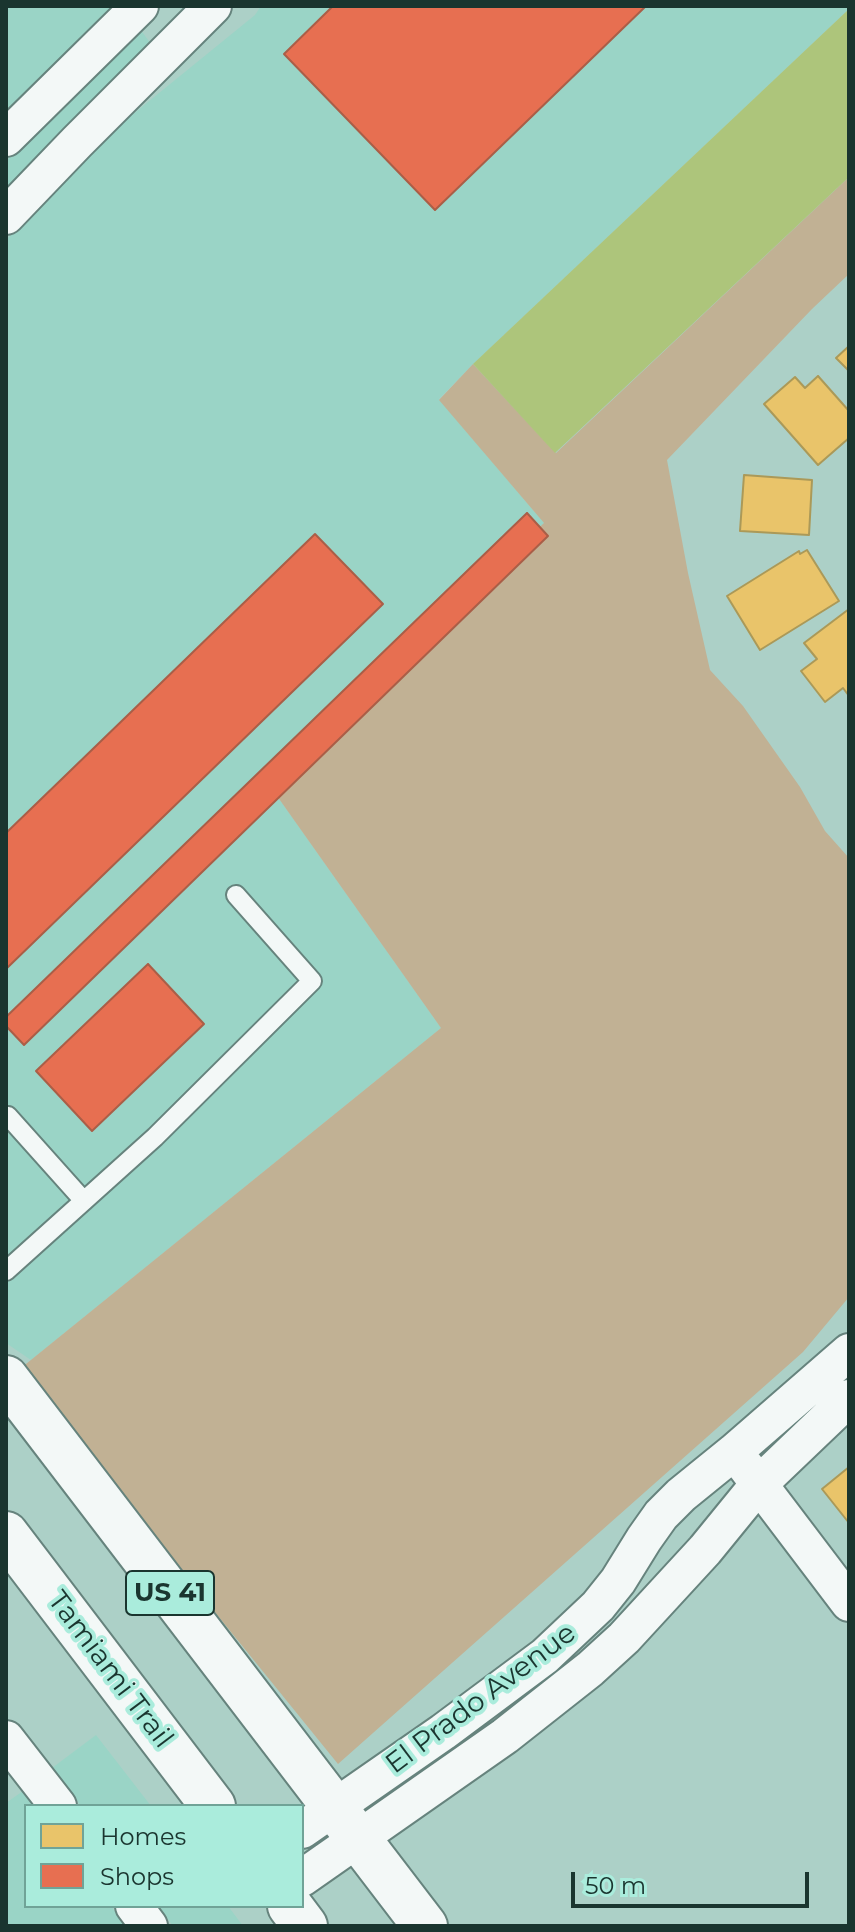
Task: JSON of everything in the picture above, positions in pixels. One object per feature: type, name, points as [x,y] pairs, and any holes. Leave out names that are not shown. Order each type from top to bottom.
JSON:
[{"type":"main road","name":"US 41","points":[[6,1378],[331,1825],[425,1926]]},
{"type":"main road","name":"Tamiami Trail","points":[[6,1534],[211,1804]]},
{"type":"main road","points":[[292,1908],[305,1926]]},
{"type":"street","points":[[6,138],[140,6]]},
{"type":"street","points":[[6,216],[213,6]]},
{"type":"street","name":"El Prado Avenue","points":[[331,1825],[581,1624],[618,1581],[661,1515],[849,1352]]},
{"type":"street","points":[[304,1874],[331,1825],[505,1736],[609,1652],[705,1550],[758,1485],[849,1398]]},
{"type":"street","points":[[734,1452],[849,1603]]},
{"type":"street","points":[[581,1624],[609,1652]]},
{"type":"street","points":[[6,1739],[56,1804]]},
{"type":"street","points":[[136,1908],[149,1926]]},
{"type":"lane","points":[[6,1271],[155,1137],[312,981],[236,895]]},
{"type":"lane","points":[[8,1116],[84,1201]]},
{"type":"shaded area","points":[[6,6],[117,6],[6,115]]},
{"type":"shaded area","points":[[261,6],[849,6],[849,9],[439,399],[544,523],[265,779],[441,1028],[31,1360],[6,1343],[6,240],[133,109],[132,115],[255,15]]},
{"type":"shaded area","points":[[849,9],[849,177],[555,453],[473,364]]},
{"type":"shaded area","points":[[140,29],[151,44],[6,192],[6,161]]},
{"type":"shaded area","points":[[849,177],[849,274],[667,460],[710,670],[743,706],[800,787],[825,831],[849,858],[849,1297],[803,1352],[338,1764],[89,1457],[21,1368],[441,1028],[265,779],[544,523],[439,400],[473,364],[556,453]]},
{"type":"shaded area","points":[[96,1735],[149,1804],[79,1804],[52,1768]]},
{"type":"shaded area","points":[[23,1791],[33,1804],[24,1804],[24,1908],[112,1908],[126,1926],[6,1926],[6,1803]]},
{"type":"shaded area","points":[[160,1908],[230,1908],[243,1926],[173,1926]]},
{"type":"building: Homes","points":[[849,346],[849,371],[836,358]]},
{"type":"building: Homes","points":[[818,376],[849,411],[849,438],[818,465],[764,404],[795,377],[805,388]]},
{"type":"building: Homes","points":[[744,475],[812,480],[809,535],[740,531]]},
{"type":"building: Homes","points":[[807,550],[839,601],[760,650],[727,596],[799,551],[800,554]]},
{"type":"building: Homes","points":[[849,609],[849,696],[843,688],[825,702],[801,671],[817,659],[804,643]]},
{"type":"building: Homes","points":[[849,1467],[849,1523],[822,1489]]},
{"type":"building: Shops","points":[[333,6],[646,6],[435,210],[284,54]]},
{"type":"building: Shops","points":[[527,513],[548,536],[24,1045],[6,1026],[6,1017]]},
{"type":"building: Shops","points":[[315,534],[383,604],[6,969],[6,833]]},
{"type":"building: Shops","points":[[148,964],[204,1024],[92,1131],[36,1071]]}]
